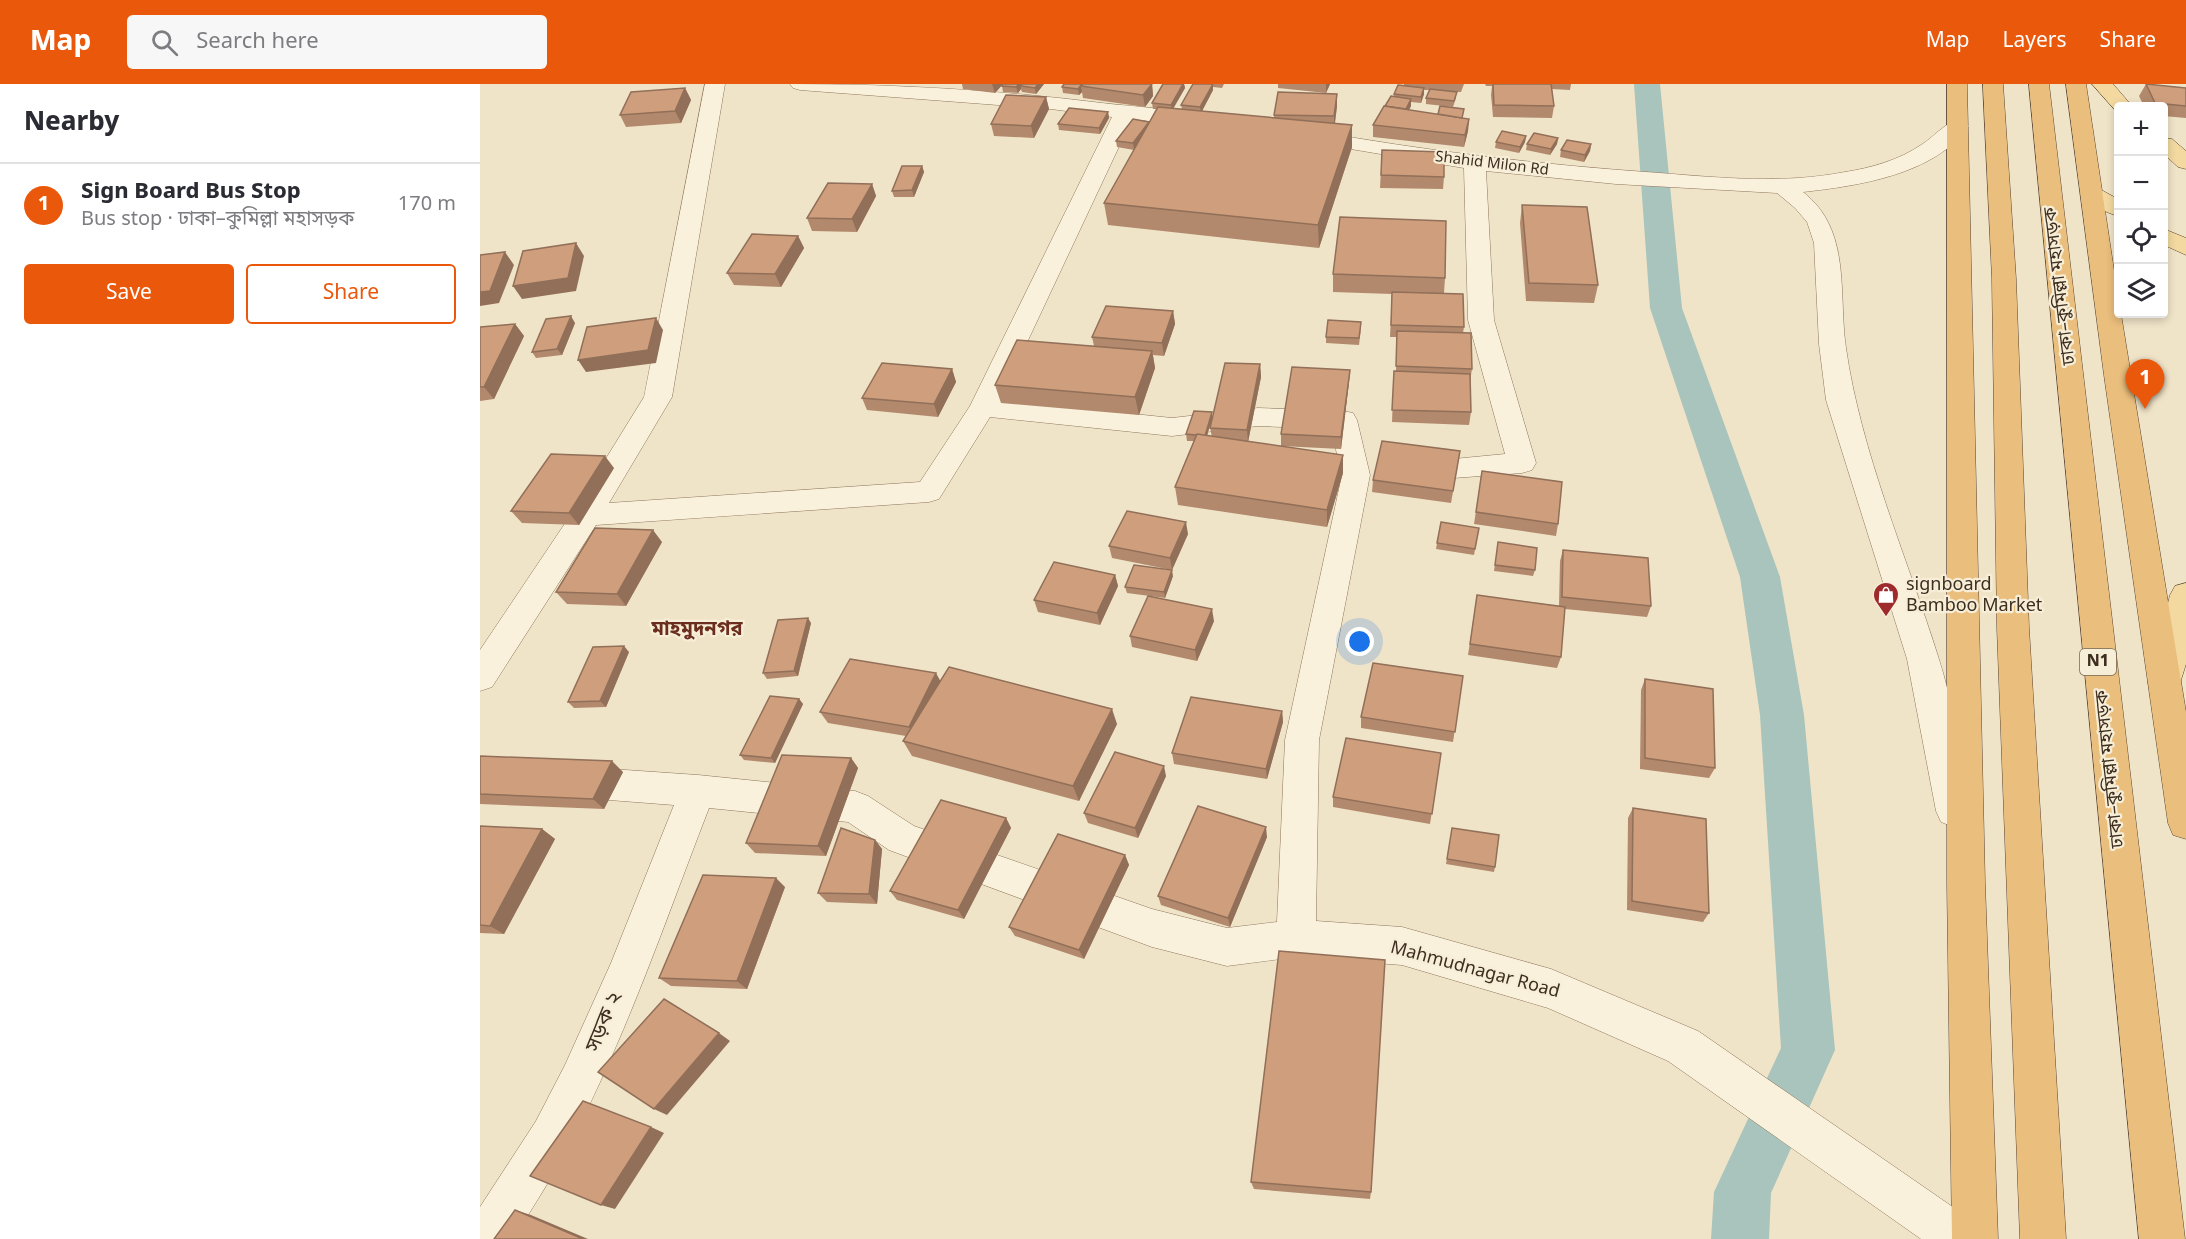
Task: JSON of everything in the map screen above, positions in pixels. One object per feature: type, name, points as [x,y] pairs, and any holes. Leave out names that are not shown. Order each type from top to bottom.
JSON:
[{"type":"highway","points":[[1957,84],[1966,883],[1975,1239]]},
{"type":"highway","points":[[1993,84],[2004,279],[2013,628],[2043,1239]]},
{"type":"highway","name":"ঢাকা–কুমিল্লা মহাসড়ক","points":[[2039,84],[2162,1239]]},
{"type":"highway","points":[[2076,84],[2186,824]]},
{"type":"main road","points":[[2102,84],[2118,102]]},
{"type":"main road","points":[[2168,148],[2186,162]]},
{"type":"main road","points":[[2091,192],[2114,206]]},
{"type":"main road","points":[[2168,239],[2186,248]]},
{"type":"main road","points":[[2165,686],[2186,595]]},
{"type":"street","points":[[480,677],[587,515],[658,398],[715,84]]},
{"type":"street","points":[[800,84],[1126,110],[1217,123]]},
{"type":"street","points":[[1051,103],[1063,84]]},
{"type":"street","points":[[587,515],[929,492],[983,407],[1126,110]]},
{"type":"street","name":"Shahid Milon Rd","points":[[1285,133],[1380,150],[1592,176],[1731,185],[1803,185],[1851,177],[1904,162],[1937,147],[1958,126]]},
{"type":"street","points":[[1376,474],[1522,463],[1481,320],[1475,162]]},
{"type":"street","points":[[1780,185],[1803,203],[1818,221],[1826,243],[1832,344],[1840,400],[1923,659],[1944,753],[1966,883]]},
{"type":"street","points":[[983,407],[1172,427],[1258,417],[1343,420],[1376,474],[1302,740],[1296,938]]},
{"type":"street","name":"Mahmudnagar Road","points":[[480,775],[698,791],[855,807],[902,838],[1152,928],[1227,947],[1296,938],[1414,949],[1551,988],[1687,1049],[1960,1239]]},
{"type":"street","name":"সড়ক ২","points":[[485,1239],[540,1158],[586,1069],[698,791]]},
{"type":"building","points":[[1003,84],[1019,84],[1016,87],[1002,86]]},
{"type":"building","points":[[1022,84],[1038,84],[1035,88],[1021,86]]},
{"type":"building","points":[[1064,84],[1082,84],[1078,89],[1062,87]]},
{"type":"building","points":[[1083,84],[1152,84],[1143,95],[1081,86]]},
{"type":"building","points":[[1163,84],[1183,84],[1171,105],[1152,103]]},
{"type":"building","points":[[1193,84],[1213,84],[1200,107],[1181,105]]},
{"type":"building","points":[[1493,84],[1551,84],[1554,106],[1494,105]]},
{"type":"building","points":[[2146,84],[2186,88],[2186,106],[2155,102]]},
{"type":"building","points":[[1398,85],[1424,88],[1421,97],[1394,94]]},
{"type":"building","points":[[685,88],[675,111],[620,115],[631,92]]},
{"type":"building","points":[[1430,89],[1457,92],[1454,101],[1426,98]]},
{"type":"building","points":[[1278,92],[1337,94],[1334,116],[1274,115]]},
{"type":"building","points":[[1006,95],[1046,97],[1031,126],[991,124]]},
{"type":"building","points":[[1391,96],[1411,99],[1406,109],[1385,106]]},
{"type":"building","points":[[1384,106],[1469,119],[1465,135],[1373,125]]},
{"type":"building","points":[[1440,106],[1464,109],[1462,118],[1438,114]]},
{"type":"building","points":[[1158,107],[1352,125],[1318,225],[1104,203]]},
{"type":"building","points":[[1069,108],[1108,112],[1099,128],[1058,124]]},
{"type":"building","points":[[1133,119],[1149,122],[1133,143],[1116,141]]},
{"type":"building","points":[[1502,131],[1526,136],[1520,147],[1496,142]]},
{"type":"building","points":[[1534,133],[1558,138],[1551,149],[1527,144]]},
{"type":"building","points":[[1567,140],[1591,144],[1585,155],[1561,150]]},
{"type":"building","points":[[1382,150],[1444,152],[1444,177],[1381,175]]},
{"type":"building","points":[[902,166],[922,166],[912,190],[892,191]]},
{"type":"building","points":[[828,183],[872,184],[852,219],[807,218]]},
{"type":"building","points":[[1522,205],[1587,207],[1598,285],[1529,283]]},
{"type":"building","points":[[1340,217],[1446,221],[1445,278],[1333,274]]},
{"type":"building","points":[[752,234],[798,236],[775,274],[727,273]]},
{"type":"building","points":[[576,243],[568,278],[513,286],[523,251]]},
{"type":"building","points":[[505,252],[490,291],[480,292],[480,255]]},
{"type":"building","points":[[1392,292],[1463,294],[1464,327],[1391,325]]},
{"type":"building","points":[[1106,306],[1173,311],[1162,343],[1092,337]]},
{"type":"building","points":[[571,316],[557,349],[532,352],[546,319]]},
{"type":"building","points":[[656,318],[648,350],[578,360],[587,327]]},
{"type":"building","points":[[1328,320],[1361,322],[1359,338],[1326,337]]},
{"type":"building","points":[[515,324],[484,387],[480,387],[480,327]]},
{"type":"building","points":[[1397,331],[1471,333],[1472,369],[1396,366]]},
{"type":"building","points":[[1017,340],[1152,351],[1135,397],[995,385]]},
{"type":"building","points":[[882,363],[952,369],[934,404],[862,398]]},
{"type":"building","points":[[1225,363],[1260,364],[1247,430],[1210,428]]},
{"type":"building","points":[[1292,367],[1350,370],[1341,437],[1281,434]]},
{"type":"building","points":[[1394,371],[1470,374],[1471,412],[1392,410]]},
{"type":"building","points":[[1194,411],[1212,412],[1205,436],[1186,434]]},
{"type":"building","points":[[1197,434],[1343,455],[1327,510],[1175,487]]},
{"type":"building","points":[[1382,441],[1460,451],[1453,491],[1373,480]]},
{"type":"building","points":[[551,454],[605,456],[569,513],[511,511]]},
{"type":"building","points":[[1482,471],[1562,482],[1558,524],[1476,512]]},
{"type":"building","points":[[1127,511],[1186,522],[1170,558],[1109,546]]},
{"type":"building","points":[[1441,522],[1479,528],[1475,549],[1437,543]]},
{"type":"building","points":[[595,528],[653,530],[617,594],[556,592]]},
{"type":"building","points":[[1498,542],[1537,548],[1535,570],[1495,565]]},
{"type":"building","points":[[1563,550],[1648,558],[1651,606],[1562,597]]},
{"type":"building","points":[[1054,562],[1115,575],[1097,613],[1034,600]]},
{"type":"building","points":[[1134,565],[1172,570],[1164,592],[1125,587]]},
{"type":"building","points":[[1477,595],[1565,607],[1561,657],[1470,644]]},
{"type":"building","points":[[1148,596],[1212,609],[1195,650],[1130,636]]},
{"type":"building","points":[[808,618],[794,671],[763,673],[778,620]]},
{"type":"building","points":[[624,646],[600,701],[568,702],[593,647]]},
{"type":"building","points":[[850,659],[936,673],[909,727],[820,712]]},
{"type":"building","points":[[1373,663],[1463,676],[1455,732],[1361,717]]},
{"type":"building","points":[[949,667],[1112,709],[1073,786],[903,741]]},
{"type":"building","points":[[1645,679],[1713,689],[1715,768],[1645,758]]},
{"type":"building","points":[[770,696],[799,699],[771,758],[740,755]]},
{"type":"building","points":[[1191,697],[1282,711],[1266,769],[1172,753]]},
{"type":"building","points":[[1346,738],[1441,753],[1432,814],[1333,797]]},
{"type":"building","points":[[1115,752],[1164,766],[1135,828],[1084,813]]},
{"type":"building","points":[[782,755],[851,758],[818,846],[746,843]]},
{"type":"building","points":[[480,756],[612,761],[593,799],[480,794]]},
{"type":"building","points":[[941,800],[1006,818],[958,910],[890,891]]},
{"type":"building","points":[[1198,806],[1266,827],[1228,918],[1158,896]]},
{"type":"building","points":[[1633,808],[1706,819],[1709,913],[1632,901]]},
{"type":"building","points":[[480,826],[542,829],[490,926],[480,925]]},
{"type":"building","points":[[841,828],[875,840],[869,894],[818,893]]},
{"type":"building","points":[[1452,828],[1499,835],[1495,867],[1447,859]]},
{"type":"building","points":[[1058,834],[1125,855],[1079,950],[1009,927]]},
{"type":"building","points":[[703,875],[776,878],[737,981],[659,978]]},
{"type":"building","points":[[1279,951],[1385,960],[1371,1192],[1251,1182]]},
{"type":"building","points":[[664,999],[719,1033],[654,1109],[598,1072]]},
{"type":"building","points":[[583,1101],[651,1127],[601,1205],[530,1176]]},
{"type":"building","points":[[515,1210],[583,1239],[494,1239]]},
{"type":"waterway","points":[[1647,84],[1666,308],[1760,577],[1782,715],[1808,1050],[1743,1192],[1740,1239]]},
{"type":"place","name":"Sign Board Bus Stop","points":[[2145,409]]},
{"type":"place","name":"signboard Bamboo Market","points":[[1886,618]]},
{"type":"district","name":"মাহমুদনগর","points":[[697,630]]}]
